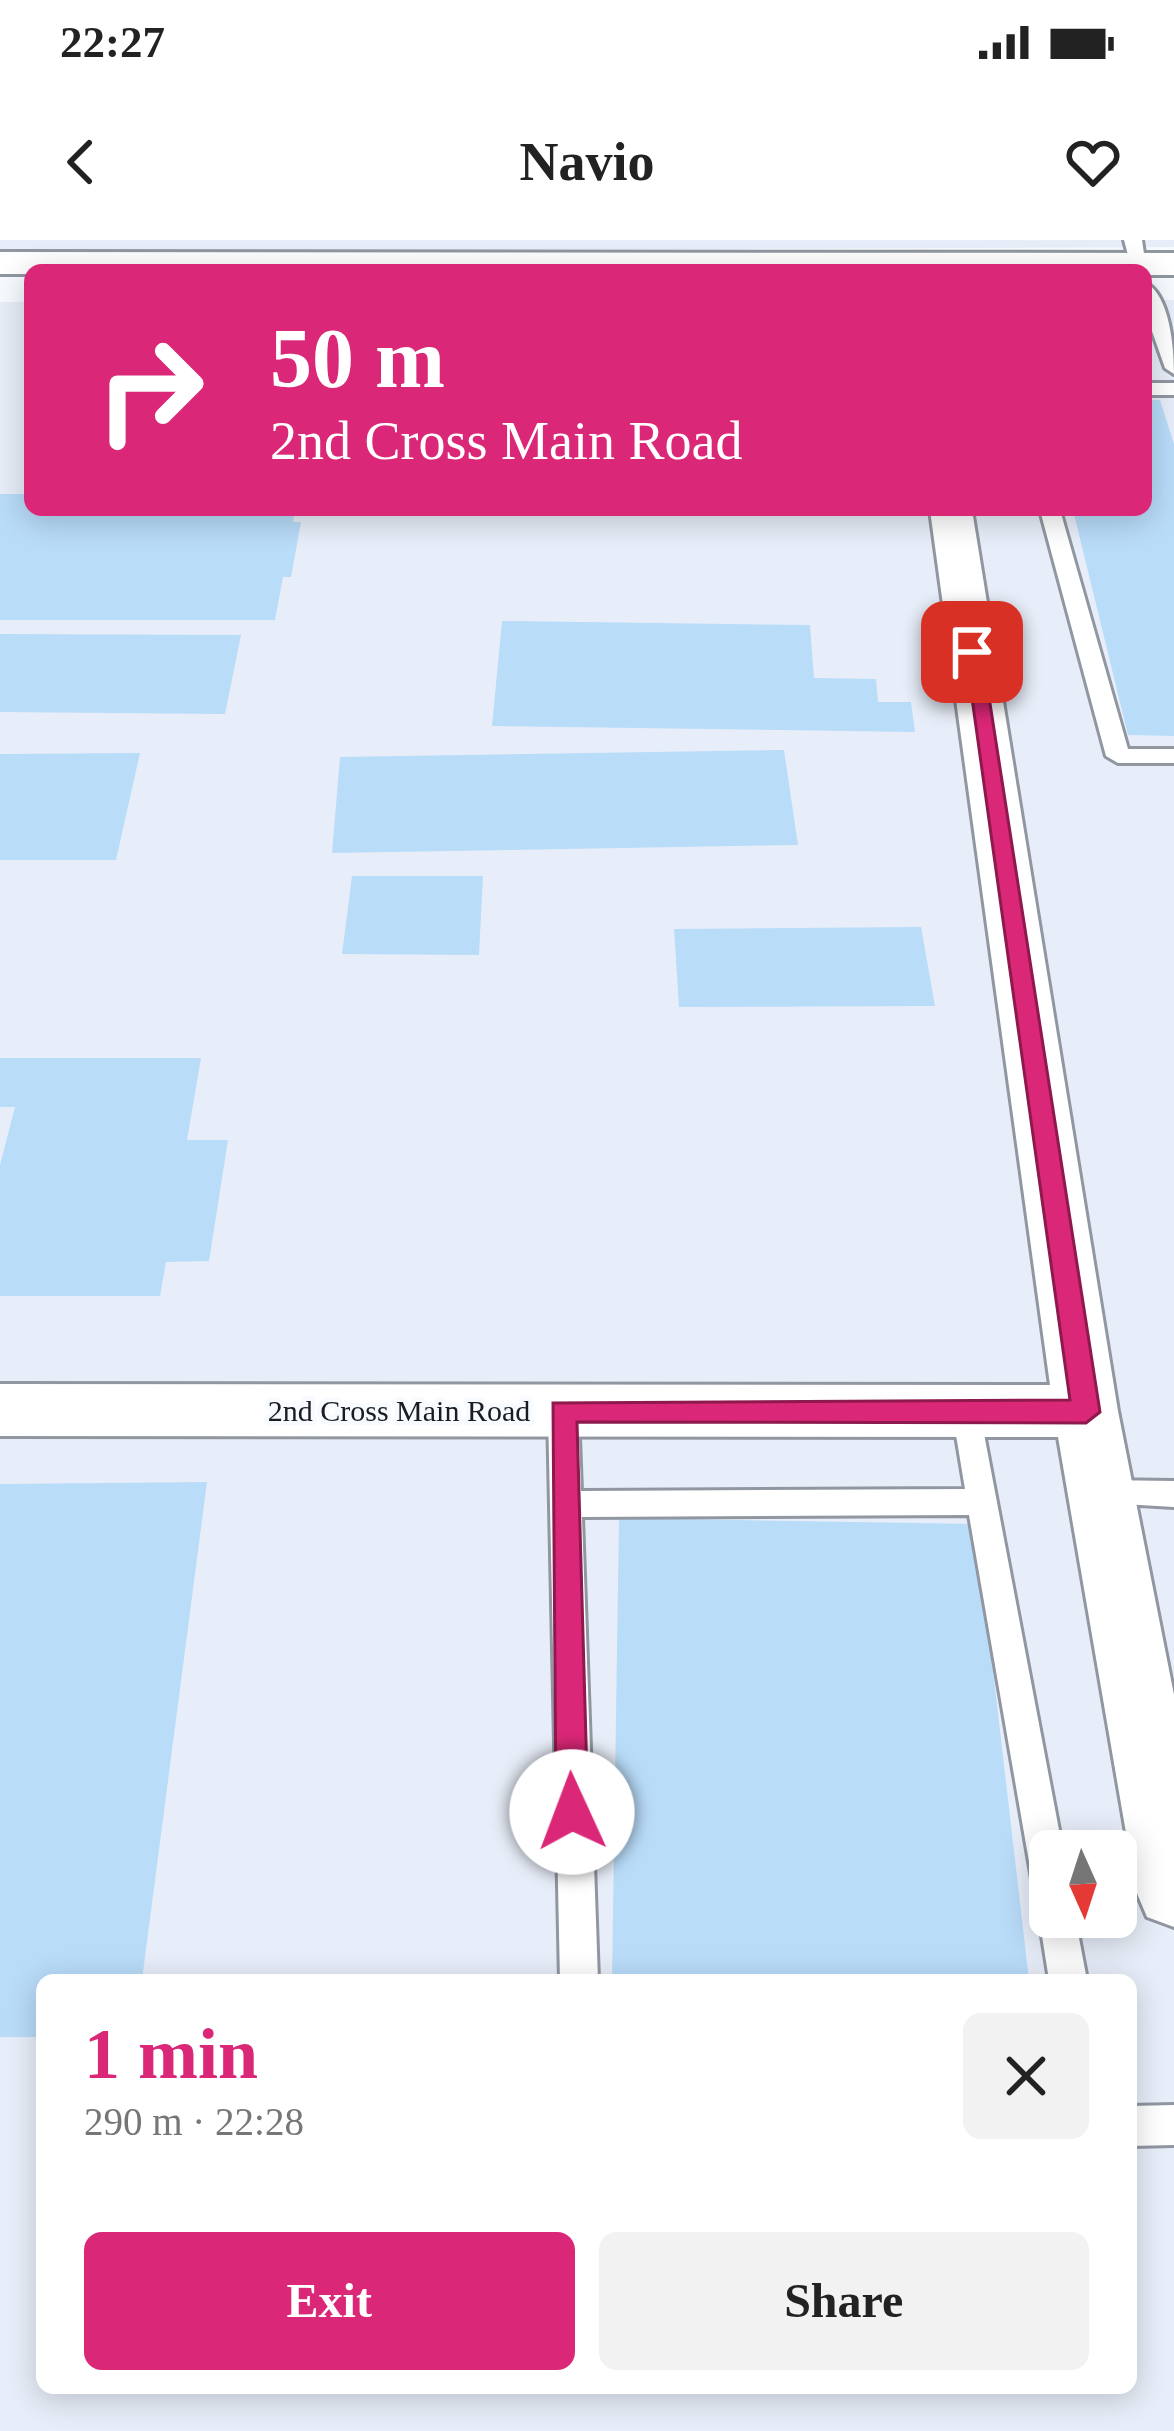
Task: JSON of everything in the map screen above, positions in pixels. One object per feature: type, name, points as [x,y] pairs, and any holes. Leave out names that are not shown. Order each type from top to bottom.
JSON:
[{"type":"main road","points":[[0,263],[228,264]]},
{"type":"street","points":[[952,516],[1086,1412],[1174,1891]]},
{"type":"street","name":"2nd Cross Main Road","points":[[0,1410],[1086,1412]]},
{"type":"lane","points":[[1152,276],[1174,368]]},
{"type":"lane","points":[[1052,516],[1118,756],[1174,756]]},
{"type":"lane","points":[[562,1411],[579,1974]]},
{"type":"lane","points":[[967,1412],[1041,1830]]},
{"type":"lane","points":[[1100,1493],[1174,1494]]},
{"type":"lane","points":[[564,1504],[983,1502]]},
{"type":"lane","points":[[1061,1938],[1067,1974]]},
{"type":"lane","points":[[1137,2126],[1174,2125]]},
{"type":"shaded area","points":[[0,240],[1174,240],[1174,247],[0,252]]},
{"type":"shaded area","points":[[1152,300],[1174,300],[1174,2431],[0,2431],[0,302],[24,302],[24,516],[1152,516]]},
{"type":"building","points":[[1152,400],[1160,400],[1174,444],[1174,736],[1128,735],[1074,516],[1152,516]]},
{"type":"building","points":[[0,494],[24,494],[24,516],[294,516],[293,522],[301,522],[291,577],[283,577],[275,620],[0,620]]},
{"type":"building","points":[[502,621],[810,625],[814,678],[876,679],[878,702],[911,702],[915,732],[492,726]]},
{"type":"building","points":[[0,634],[241,635],[225,714],[0,712]]},
{"type":"building","points":[[784,750],[798,845],[332,853],[340,757]]},
{"type":"building","points":[[140,753],[116,860],[0,860],[0,754]]},
{"type":"building","points":[[352,876],[483,876],[479,955],[342,954]]},
{"type":"building","points":[[921,927],[935,1006],[679,1007],[674,929]]},
{"type":"building","points":[[0,1058],[201,1058],[187,1140],[228,1140],[209,1261],[166,1262],[160,1296],[0,1296],[0,1165],[15,1107],[0,1107]]},
{"type":"building","points":[[207,1482],[143,1974],[36,1974],[36,2037],[0,2037],[0,1484]]},
{"type":"building","points":[[619,1518],[976,1524],[1028,1974],[612,1974]]},
{"type":"route","points":[[572,1812],[562,1411],[1086,1412],[972,652]]}]
